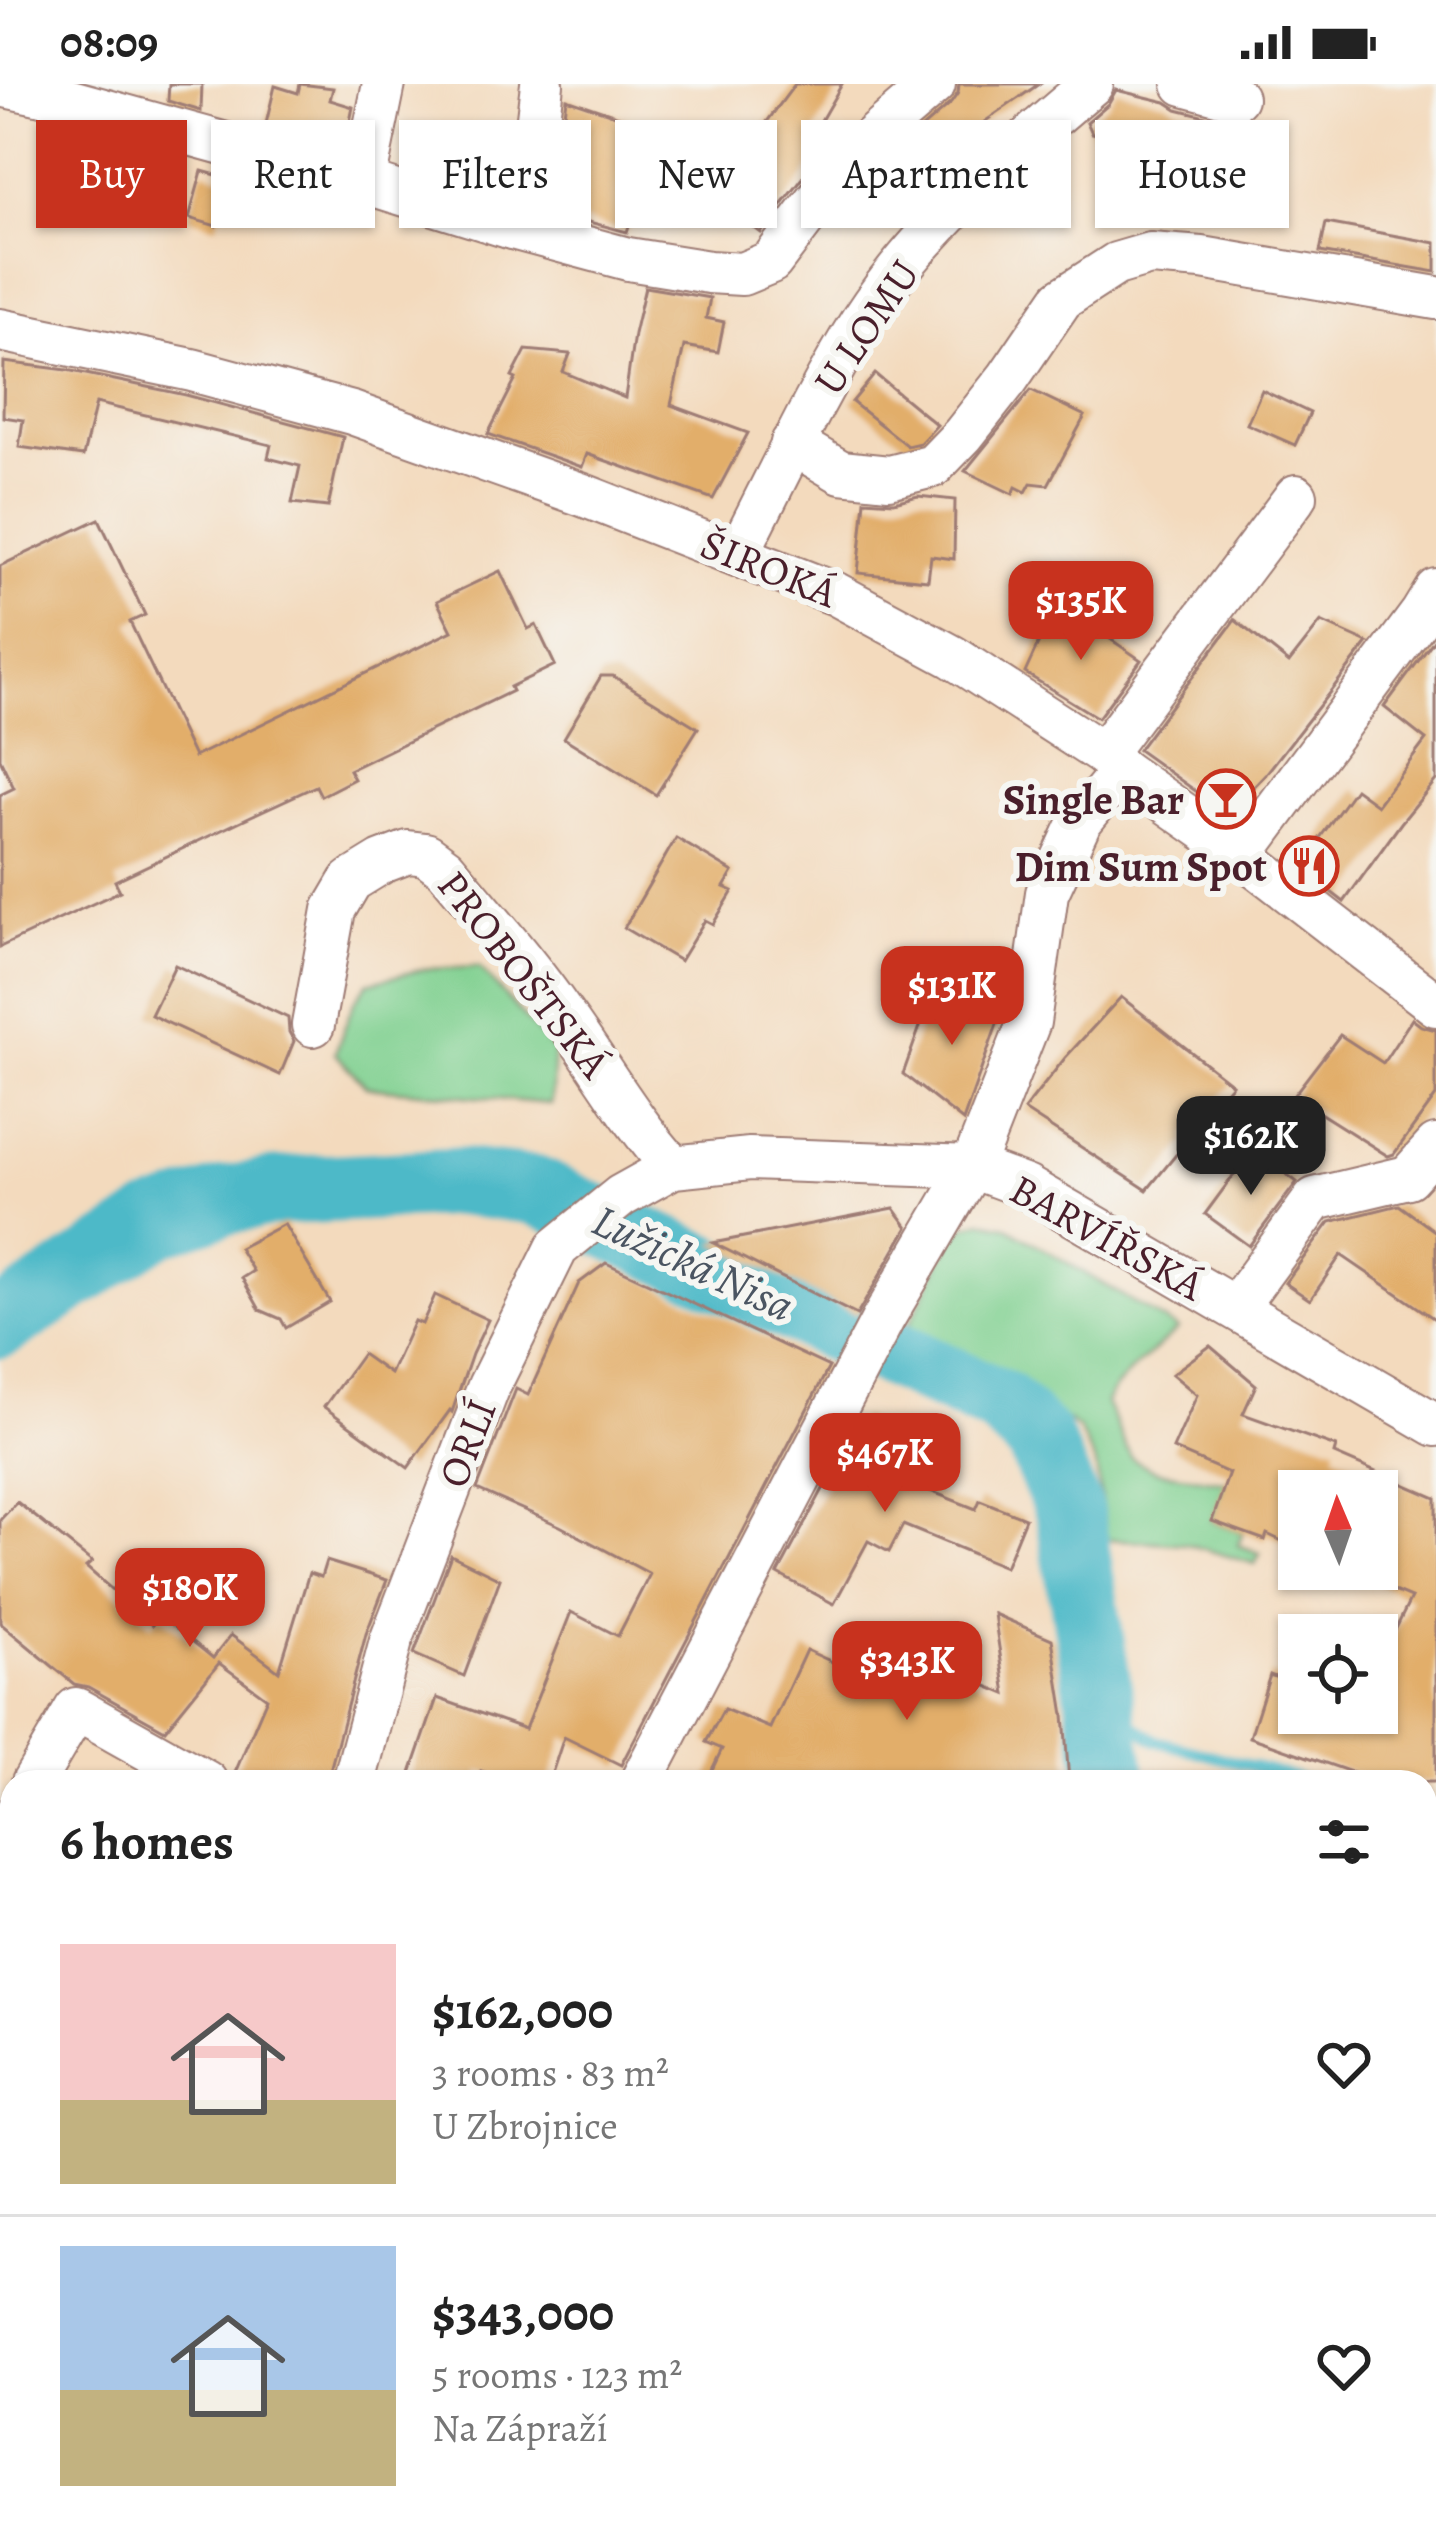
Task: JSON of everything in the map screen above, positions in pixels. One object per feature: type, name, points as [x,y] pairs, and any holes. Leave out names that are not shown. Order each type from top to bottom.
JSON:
[{"type":"street","points":[[375,128],[384,84]]},
{"type":"street","points":[[538,120],[542,84]]},
{"type":"street","points":[[512,228],[628,259],[742,274],[771,262],[854,153],[934,84]]},
{"type":"street","name":"U LOMU","points":[[737,555],[792,443],[863,318],[910,257],[989,172],[1092,84]]},
{"type":"street","points":[[1184,84],[1236,98]]},
{"type":"street","points":[[0,85],[211,140]]},
{"type":"street","points":[[792,443],[841,472],[889,477],[933,466],[1009,378],[1062,298],[1116,264],[1150,254],[1202,258],[1436,298]]},
{"type":"street","name":"ŠIROKÁ","points":[[3,330],[192,370],[352,413],[583,495],[836,594],[953,657],[1113,763],[1242,855],[1436,1005]]},
{"type":"street","points":[[647,1770],[883,1318],[972,1167],[1029,1022],[1047,893],[1080,822],[1113,763],[1296,496]]},
{"type":"street","points":[[1242,855],[1436,590]]},
{"type":"street","name":"PROBOŠTSKÁ","points":[[313,1025],[334,910],[352,881],[407,852],[426,854],[445,868],[540,982],[646,1138],[674,1167]]},
{"type":"street","points":[[1236,1307],[1316,1199],[1408,1177],[1436,1146]]},
{"type":"street","name":"BARVÍŘSKÁ","points":[[674,1167],[749,1159],[972,1167],[1025,1187],[1436,1425]]},
{"type":"street","name":"ORLÍ","points":[[357,1770],[398,1622],[489,1386],[557,1247],[621,1196],[674,1167]]},
{"type":"street","points":[[40,1770],[76,1709],[185,1770]]},
{"type":"green space","points":[[479,967],[554,1051],[551,1104],[367,1087],[335,1053],[354,1002],[368,983],[424,969]]},
{"type":"green space","points":[[982,1221],[1006,1226],[1178,1329],[1128,1374],[1106,1403],[1131,1458],[1156,1471],[1226,1482],[1212,1521],[1243,1532],[1238,1545],[1260,1553],[1255,1564],[1187,1544],[1107,1539],[1096,1465],[1079,1430],[1055,1411],[903,1337],[952,1238]]},
{"type":"building","points":[[169,84],[202,84],[201,111],[168,101]]},
{"type":"building","points":[[300,84],[333,88],[330,100],[353,107],[350,120],[267,120],[275,86],[298,93]]},
{"type":"building","points":[[795,84],[842,84],[821,120],[801,120],[801,181],[777,212],[777,120],[768,120]]},
{"type":"building","points":[[959,84],[1039,84],[987,120],[931,120],[958,93]]},
{"type":"building","points":[[1116,90],[1213,118],[1095,120],[1092,133],[1087,122]]},
{"type":"building","points":[[566,98],[630,120],[615,120],[615,228],[628,228],[627,232],[591,223],[591,120],[563,120]]},
{"type":"building","points":[[202,171],[211,173],[211,225],[189,218]]},
{"type":"building","points":[[1326,223],[1436,243],[1436,272],[1320,252]]},
{"type":"building","points":[[645,287],[710,298],[706,318],[724,322],[718,352],[684,346],[671,405],[748,433],[713,499],[587,454],[582,467],[488,434],[526,350],[570,354],[563,372],[625,398]]},
{"type":"building","points":[[4,362],[186,395],[343,437],[328,507],[292,503],[300,466],[268,458],[271,445],[96,403],[83,456],[19,447],[23,420],[3,417]]},
{"type":"building","points":[[875,374],[937,425],[920,443],[907,446],[852,402]]},
{"type":"building","points":[[1031,390],[1085,416],[1048,485],[1031,483],[1026,492],[1016,487],[1013,494],[965,471]]},
{"type":"building","points":[[1262,390],[1310,413],[1295,445],[1247,424]]},
{"type":"building","points":[[918,496],[955,500],[954,559],[931,556],[928,580],[858,573],[865,500],[894,502]]},
{"type":"building","points":[[99,519],[145,615],[130,622],[194,757],[452,631],[437,601],[500,571],[528,629],[536,625],[555,665],[510,687],[512,691],[349,770],[354,779],[321,796],[316,786],[249,817],[115,881],[120,891],[0,947],[0,795],[14,788],[0,759],[0,566]]},
{"type":"building","points":[[1055,607],[1141,660],[1098,718],[1025,673]]},
{"type":"building","points":[[1235,620],[1289,663],[1321,622],[1368,643],[1266,774],[1228,814],[1138,750]]},
{"type":"building","points":[[1436,637],[1436,780],[1344,902],[1299,867],[1355,789],[1377,805],[1426,740],[1384,707]]},
{"type":"building","points":[[601,676],[613,676],[698,728],[656,795],[564,738]]},
{"type":"building","points":[[676,838],[733,872],[724,887],[733,891],[713,924],[705,920],[680,961],[624,928]]},
{"type":"building","points":[[175,965],[288,1018],[294,1041],[280,1075],[151,1015]]},
{"type":"building","points":[[935,985],[1002,1010],[963,1121],[903,1074]]},
{"type":"building","points":[[1121,997],[1232,1084],[1147,1190],[1024,1110]]},
{"type":"building","points":[[1412,1019],[1436,1030],[1436,1096],[1394,1154],[1388,1156],[1293,1096],[1340,1035],[1383,1063]]},
{"type":"building","points":[[1253,1149],[1297,1182],[1249,1246],[1205,1214]]},
{"type":"building","points":[[1399,1205],[1436,1232],[1436,1320],[1341,1255],[1310,1300],[1285,1283],[1330,1222]]},
{"type":"building","points":[[894,1208],[908,1227],[857,1315],[713,1243]]},
{"type":"building","points":[[284,1224],[330,1302],[286,1328],[281,1319],[260,1310],[242,1278],[253,1271],[239,1248]]},
{"type":"building","points":[[606,1263],[829,1367],[621,1765],[564,1737],[553,1770],[412,1770],[437,1698],[525,1729],[571,1612],[618,1636],[650,1574],[477,1489],[516,1389],[528,1395],[579,1283]]},
{"type":"building","points":[[435,1295],[488,1320],[452,1412],[408,1468],[324,1407],[362,1354],[390,1374],[414,1321],[422,1324]]},
{"type":"building","points":[[1210,1346],[1256,1385],[1243,1414],[1336,1447],[1334,1454],[1371,1470],[1278,1470],[1278,1539],[1267,1534],[1265,1540],[1212,1521],[1229,1473],[1173,1449],[1197,1395],[1172,1374]]},
{"type":"building","points":[[861,1417],[915,1444],[897,1478],[976,1509],[980,1500],[1025,1518],[1005,1567],[903,1525],[889,1552],[868,1541],[834,1604],[778,1574]]},
{"type":"building","points":[[1398,1482],[1436,1498],[1436,1770],[1345,1770],[1250,1737],[1270,1675],[1278,1678],[1278,1734],[1398,1734],[1398,1624],[1411,1598],[1392,1590],[1398,1590]]},
{"type":"building","points":[[17,1502],[92,1562],[86,1567],[152,1625],[160,1615],[213,1658],[231,1635],[279,1671],[309,1573],[321,1577],[326,1561],[387,1580],[366,1634],[330,1770],[236,1770],[267,1698],[219,1663],[165,1730],[88,1687],[74,1684],[0,1623],[0,1520]]},
{"type":"building","points":[[451,1555],[500,1579],[464,1676],[414,1654]]},
{"type":"building","points":[[994,1614],[1052,1639],[1068,1770],[712,1770],[722,1749],[706,1742],[724,1709],[770,1728],[806,1650],[874,1681],[889,1645],[1006,1694]]},
{"type":"waterway","name":"Lužická Nisa","points":[[0,1324],[156,1223],[224,1201],[277,1191],[459,1182],[534,1190],[1001,1404],[1038,1439],[1069,1510],[1111,1770]]},
{"type":"waterway","points":[[1099,1702],[1157,1741],[1266,1770]]},
{"type":"place","name":"Single Bar","points":[[1226,799]]},
{"type":"place","name":"Dim Sum Spot","points":[[1309,866]]}]
